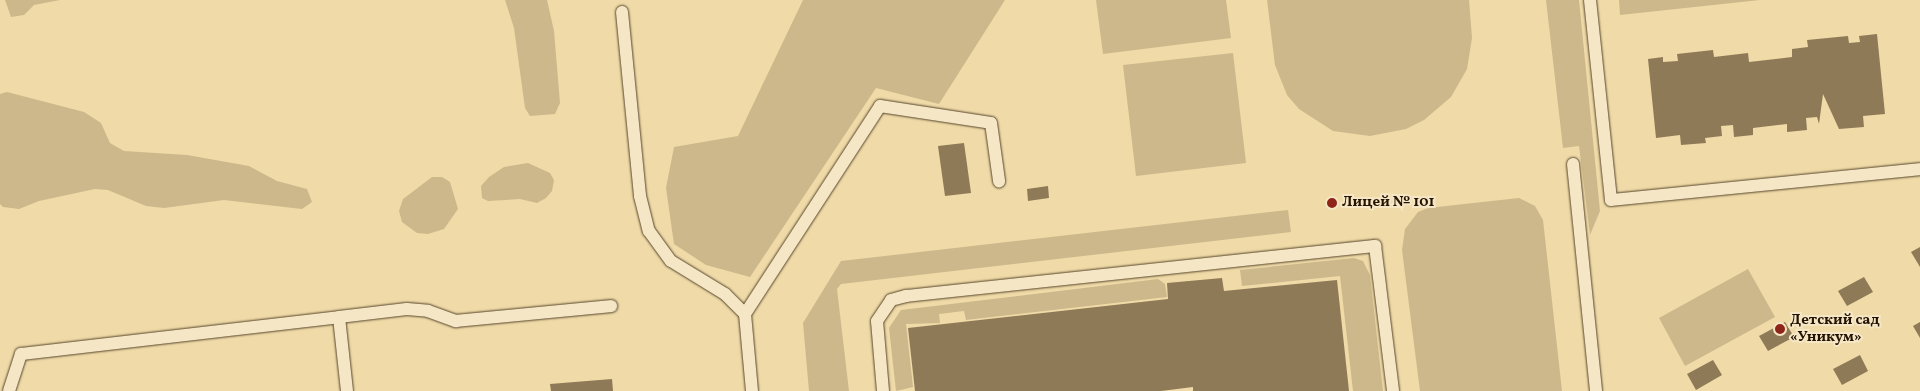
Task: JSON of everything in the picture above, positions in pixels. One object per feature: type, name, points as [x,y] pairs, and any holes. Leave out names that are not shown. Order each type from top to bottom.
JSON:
[{"type":"lane","points":[[1590,0],[1611,200],[1920,169]]},
{"type":"lane","points":[[622,12],[640,196],[649,231],[671,261],[725,294],[745,314]]},
{"type":"lane","points":[[752,391],[745,314],[880,106],[991,123],[998,181]]},
{"type":"lane","points":[[1573,164],[1596,391]]},
{"type":"lane","points":[[883,391],[877,321],[891,300],[906,296],[1375,246],[1393,391]]},
{"type":"lane","points":[[8,391],[22,354],[407,309],[428,311],[456,321],[611,306]]},
{"type":"lane","points":[[339,317],[347,391]]},
{"type":"shaded area","points":[[5,0],[60,0],[34,5],[24,15],[11,17]]},
{"type":"shaded area","points":[[505,0],[547,0],[554,31],[560,103],[555,114],[530,116],[525,108],[514,28]]},
{"type":"shaded area","points":[[803,0],[1005,0],[939,104],[876,88],[750,277],[706,265],[674,244],[666,188],[674,147],[738,136]]},
{"type":"shaded area","points":[[1096,0],[1226,0],[1231,38],[1103,54]]},
{"type":"shaded area","points":[[1267,0],[1469,0],[1472,38],[1467,69],[1451,97],[1424,120],[1406,129],[1370,136],[1333,131],[1299,109],[1287,95],[1275,65]]},
{"type":"shaded area","points":[[1546,0],[1579,0],[1600,211],[1590,235],[1579,146],[1563,148]]},
{"type":"shaded area","points":[[1619,0],[1760,0],[1620,15]]},
{"type":"shaded area","points":[[1233,53],[1246,163],[1136,176],[1123,65]]},
{"type":"shaded area","points":[[7,92],[84,112],[101,123],[110,143],[124,151],[187,155],[249,166],[277,181],[307,189],[312,202],[302,209],[224,200],[164,208],[146,206],[108,190],[95,189],[39,201],[19,209],[3,207],[0,204],[0,94]]},
{"type":"shaded area","points":[[528,163],[550,173],[554,180],[552,191],[546,198],[537,203],[520,199],[488,201],[482,198],[481,186],[489,177],[504,167]]},
{"type":"shaded area","points":[[432,177],[442,177],[450,182],[458,209],[444,229],[428,234],[417,233],[402,222],[399,211],[403,199]]},
{"type":"shaded area","points":[[1519,198],[1535,206],[1543,220],[1562,391],[1420,391],[1402,250],[1405,229],[1418,212],[1428,208]]},
{"type":"shaded area","points":[[1288,210],[1291,232],[841,284],[837,289],[849,391],[809,391],[803,323],[841,261]]},
{"type":"shaded area","points":[[1354,258],[1363,261],[1370,275],[1383,391],[1353,391],[1340,276],[1242,286],[1240,270]]},
{"type":"shaded area","points":[[1748,269],[1775,317],[1685,366],[1659,318]]},
{"type":"shaded area","points":[[1158,279],[1165,284],[1167,297],[966,320],[964,311],[939,314],[940,323],[906,324],[913,387],[896,391],[889,328],[901,310]]},
{"type":"building","points":[[1877,34],[1885,114],[1863,116],[1864,127],[1839,129],[1823,94],[1819,124],[1817,117],[1806,118],[1807,130],[1787,132],[1787,124],[1753,128],[1753,135],[1734,137],[1733,125],[1721,126],[1722,136],[1705,138],[1706,143],[1681,145],[1680,135],[1656,138],[1648,59],[1663,57],[1663,62],[1678,61],[1677,54],[1713,50],[1714,57],[1748,53],[1749,62],[1792,57],[1792,49],[1808,47],[1807,40],[1848,36],[1849,43],[1860,42],[1859,36]]},
{"type":"building","points":[[964,143],[971,193],[945,196],[938,146]]},
{"type":"building","points":[[1048,186],[1049,198],[1028,201],[1027,189]]},
{"type":"building","points":[[1920,247],[1920,267],[1911,252]]},
{"type":"building","points":[[1864,277],[1873,292],[1847,306],[1838,291]]},
{"type":"building","points":[[1222,278],[1224,291],[1337,280],[1349,391],[1193,391],[1193,387],[1161,391],[915,391],[908,328],[1168,299],[1167,283]]},
{"type":"building","points":[[1785,322],[1794,337],[1768,351],[1759,336]]},
{"type":"building","points":[[1920,322],[1920,338],[1913,326]]},
{"type":"building","points":[[1860,355],[1868,371],[1842,385],[1833,369]]},
{"type":"building","points":[[1713,360],[1722,375],[1696,390],[1687,374]]},
{"type":"building","points":[[612,379],[613,391],[551,391],[550,384]]},
{"type":"place","name":"Лицей № 101","points":[[1332,203]]},
{"type":"place","name":"Детский сад «Уникум»","points":[[1780,329]]}]
